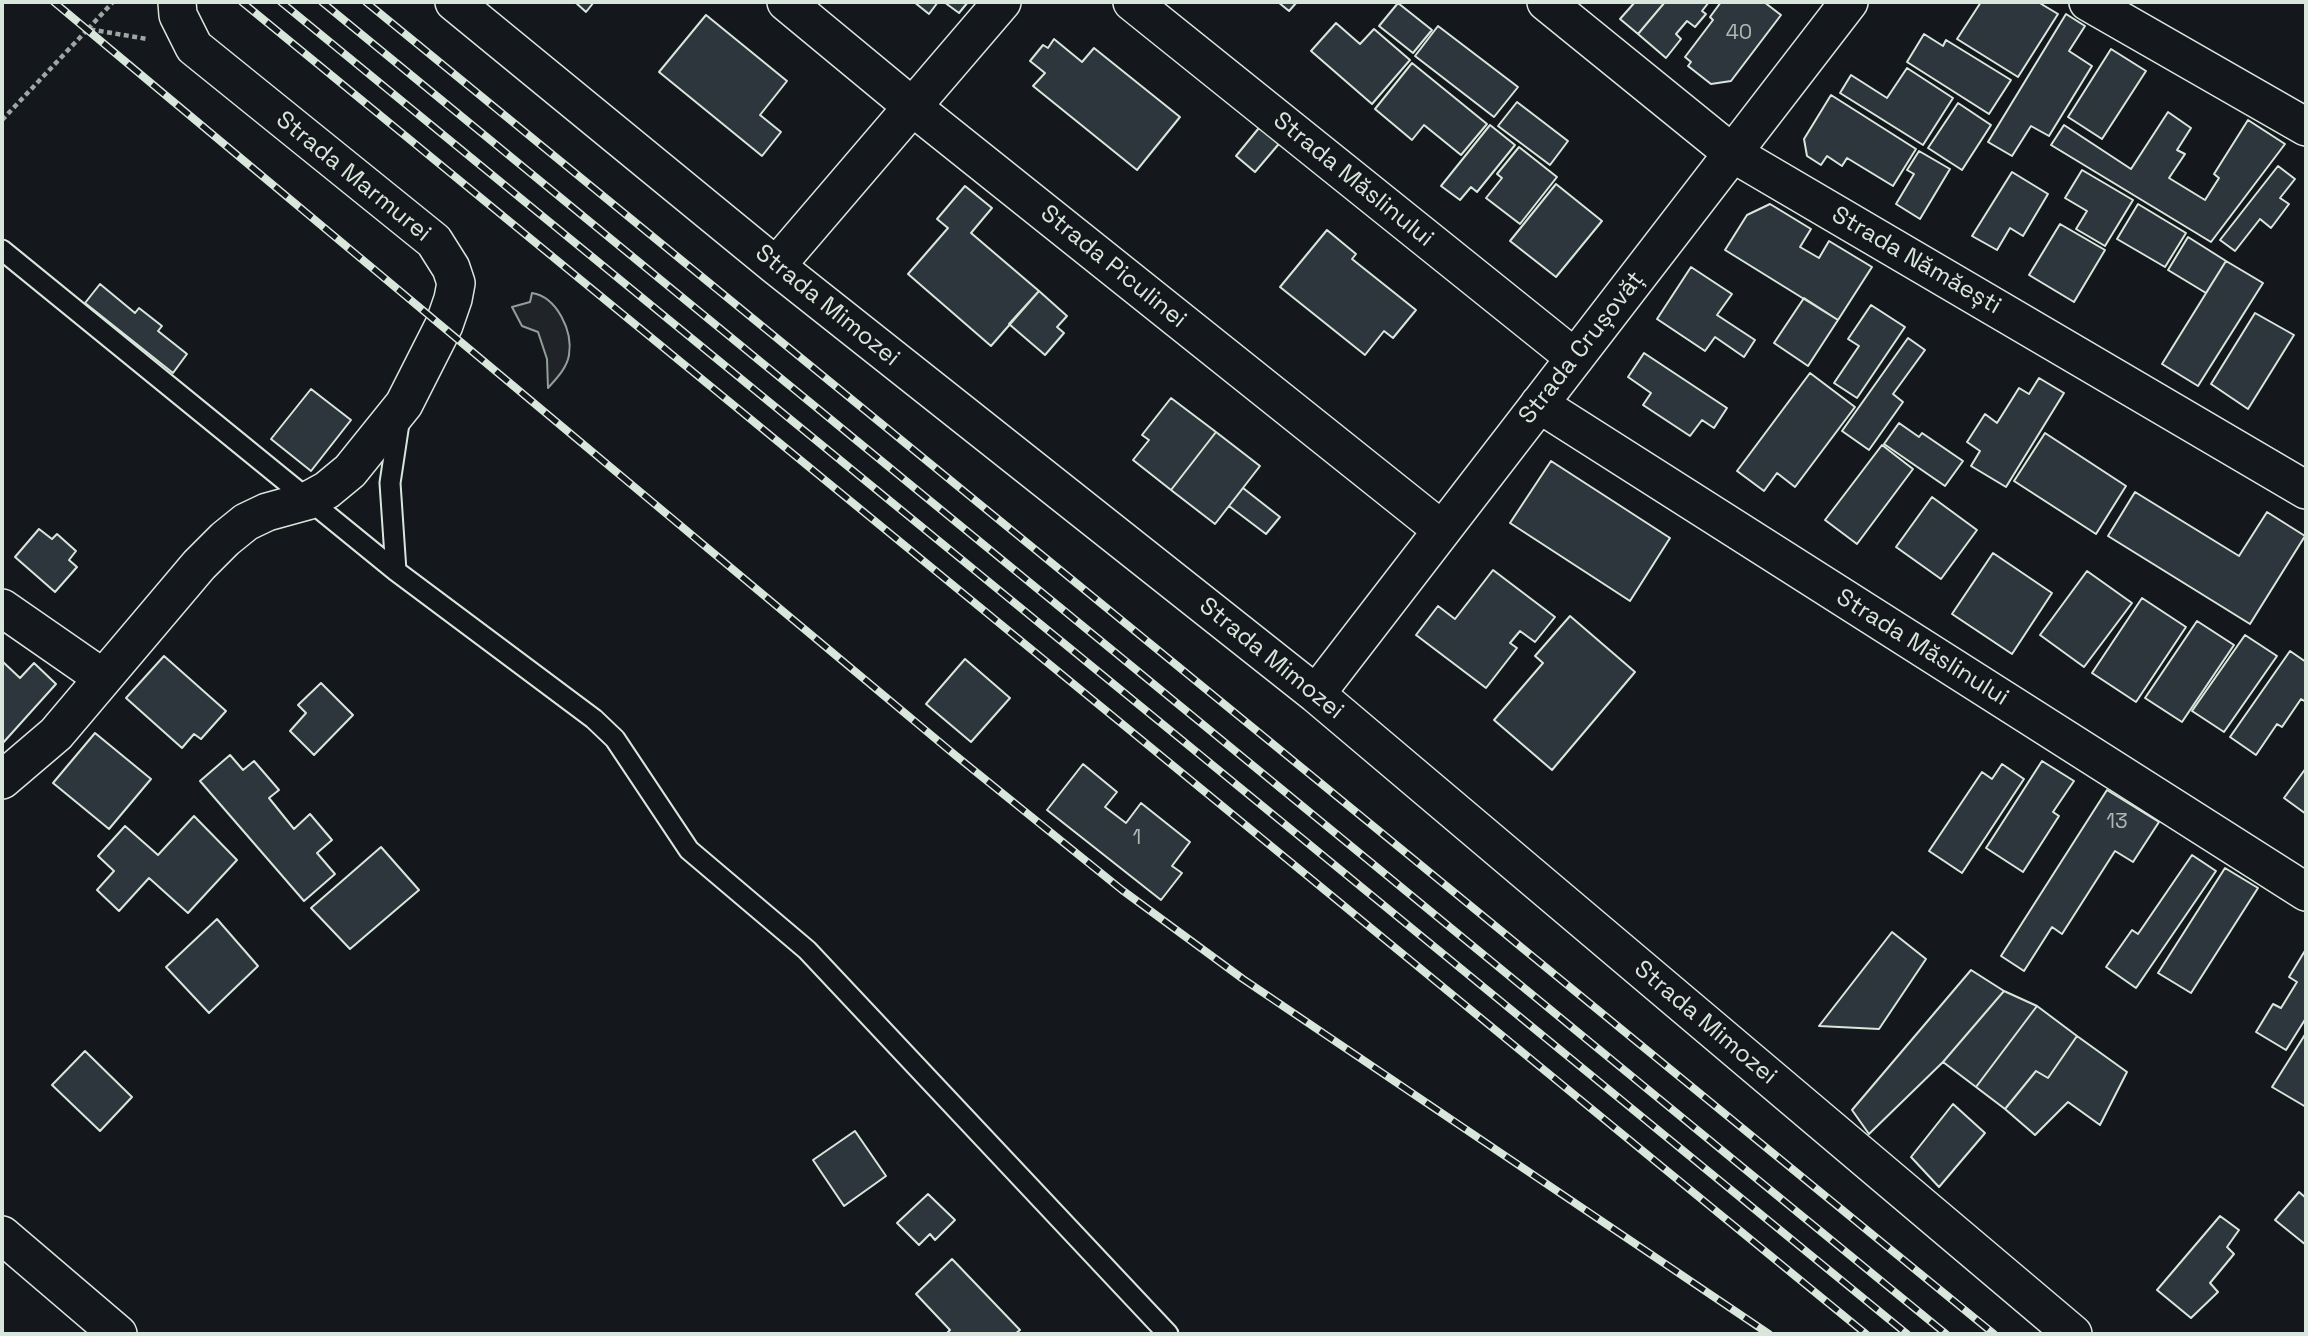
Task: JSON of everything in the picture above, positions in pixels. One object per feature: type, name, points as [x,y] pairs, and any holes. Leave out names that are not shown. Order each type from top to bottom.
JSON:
[{"type":"street","name":"Strada Marmurei","points":[[2,779],[56,734],[199,565],[225,539],[246,522],[267,512],[307,501],[327,491],[350,471],[404,404],[444,325],[453,299],[456,283],[443,254],[424,233],[194,47],[178,15],[177,2]]},
{"type":"street","name":"Strada Mimozei","points":[[454,2],[776,266],[1316,694],[2073,1334]]},
{"type":"street","name":"Strada Piculinei","points":[[786,2],[914,108],[1442,530]]},
{"type":"street","points":[[776,266],[1002,2]]},
{"type":"street","name":"Strada Măslinului","points":[[1132,2],[1574,358]]},
{"type":"street","name":"Strada Nămăești","points":[[1546,2],[1732,153],[2306,490]]},
{"type":"street","name":"Strada Crușovăț","points":[[1316,694],[1849,2]]},
{"type":"street","points":[[2088,2],[2306,127]]},
{"type":"street","name":"Strada Măslinului","points":[[1539,404],[2306,892]]},
{"type":"street","points":[[2,608],[103,678]]},
{"type":"street","points":[[2,1234],[118,1334]]},
{"type":"lane","points":[[2,250],[307,501],[594,719],[615,739],[690,850],[807,950],[1168,1334]]},
{"type":"lane","points":[[396,571],[390,483],[392,451],[404,404]]},
{"type":"path","points":[[2,120],[113,2]]},
{"type":"path","points":[[88,29],[194,47]]},
{"type":"shaded area","points":[[532,293],[549,301],[556,308],[566,326],[570,346],[566,364],[548,388],[547,359],[538,332],[522,326],[512,307],[530,302]]},
{"type":"building","points":[[575,2],[594,2],[586,12]]},
{"type":"building","points":[[914,2],[938,2],[929,14]]},
{"type":"building","points":[[944,2],[968,2],[959,13]]},
{"type":"building","points":[[1278,2],[1297,2],[1289,11]]},
{"type":"building","points":[[1635,2],[1665,2],[1638,34],[1620,19]]},
{"type":"building","points":[[1665,2],[1709,2],[1702,11],[1706,14],[1695,27],[1687,21],[1676,34],[1681,39],[1666,58],[1638,34]]},
{"type":"building","points":[[1721,2],[1764,2],[1781,15],[1731,81],[1711,84],[1688,66],[1691,62],[1685,57],[1713,20],[1710,17]]},
{"type":"building","points":[[1981,2],[2038,2],[2058,14],[2018,77],[1957,39]]},
{"type":"building","points":[[1398,3],[1432,30],[1413,53],[1379,26]]},
{"type":"building","points":[[2066,14],[2085,26],[2069,51],[2092,66],[2049,136],[2031,126],[2012,156],[1988,142]]},
{"type":"building","points":[[706,15],[787,81],[760,115],[781,132],[762,156],[659,72]]},
{"type":"building","points":[[1336,23],[1360,44],[1374,29],[1410,60],[1372,104],[1311,51]]},
{"type":"building","points":[[1438,26],[1518,87],[1494,117],[1415,56]]},
{"type":"building","points":[[1924,34],[1943,46],[1946,40],[2011,80],[1989,114],[1907,62]]},
{"type":"building","points":[[1054,39],[1082,62],[1094,48],[1180,117],[1137,170],[1033,86],[1045,73],[1030,61],[1043,45],[1048,48]]},
{"type":"building","points":[[2111,49],[2146,71],[2102,139],[2068,117]]},
{"type":"building","points":[[1412,63],[1487,124],[1461,155],[1424,125],[1412,140],[1375,109]]},
{"type":"building","points":[[1907,68],[1953,98],[1923,145],[1840,93],[1851,75],[1887,98]]},
{"type":"building","points":[[1831,95],[1916,149],[1893,186],[1847,158],[1842,166],[1827,156],[1821,165],[1807,156],[1804,139]]},
{"type":"building","points":[[1517,102],[1568,141],[1550,165],[1498,126]]},
{"type":"building","points":[[1958,103],[1991,125],[1962,170],[1928,148]]},
{"type":"building","points":[[2168,112],[2191,128],[2177,150],[2185,154],[2169,178],[2205,200],[2219,178],[2214,174],[2248,120],[2285,144],[2211,242],[2051,145],[2064,125],[2131,169]]},
{"type":"building","points":[[1263,123],[1283,139],[1255,172],[1236,156]]},
{"type":"building","points":[[1490,125],[1515,145],[1477,192],[1471,187],[1460,200],[1441,186]]},
{"type":"building","points":[[1519,147],[1557,177],[1520,224],[1486,198],[1502,178],[1497,174]]},
{"type":"building","points":[[1919,151],[1950,169],[1920,219],[1896,204],[1914,174],[1907,170]]},
{"type":"building","points":[[2278,166],[2295,179],[2280,198],[2289,204],[2271,228],[2260,219],[2235,251],[2220,240]]},
{"type":"building","points":[[2082,170],[2133,200],[2105,246],[2076,229],[2087,211],[2065,198]]},
{"type":"building","points":[[2012,172],[2048,194],[2023,236],[2010,228],[1997,250],[1972,236]]},
{"type":"building","points":[[1556,184],[1602,221],[1556,277],[1510,241]]},
{"type":"building","points":[[965,186],[992,208],[971,233],[1039,291],[991,346],[908,274],[948,228],[937,219]]},
{"type":"building","points":[[1770,204],[1811,229],[1800,247],[1819,258],[1829,241],[1872,267],[1838,320],[1725,250],[1747,215]]},
{"type":"building","points":[[2138,204],[2186,233],[2165,267],[2117,239]]},
{"type":"building","points":[[2060,224],[2105,250],[2074,302],[2029,275]]},
{"type":"building","points":[[1327,230],[1356,254],[1352,259],[1416,310],[1393,338],[1384,331],[1365,355],[1280,287]]},
{"type":"building","points":[[2188,237],[2226,261],[2206,293],[2168,270]]},
{"type":"building","points":[[2226,261],[2263,283],[2198,386],[2162,364]]},
{"type":"building","points":[[1691,267],[1732,294],[1717,315],[1755,340],[1744,357],[1715,337],[1705,351],[1657,319]]},
{"type":"building","points":[[100,284],[135,313],[139,308],[162,326],[158,331],[187,354],[173,373],[85,303]]},
{"type":"building","points":[[1039,291],[1067,316],[1057,327],[1064,333],[1045,355],[1009,324]]},
{"type":"building","points":[[1804,298],[1838,320],[1808,366],[1774,343]]},
{"type":"building","points":[[1871,305],[1905,327],[1857,398],[1834,383],[1859,346],[1848,339]]},
{"type":"building","points":[[2255,313],[2294,335],[2248,409],[2211,384]]},
{"type":"building","points":[[1908,338],[1925,350],[1893,394],[1903,402],[1869,450],[1842,431]]},
{"type":"building","points":[[1644,353],[1727,408],[1714,428],[1702,420],[1690,436],[1643,405],[1651,393],[1628,377]]},
{"type":"building","points":[[1810,373],[1855,407],[1795,487],[1777,473],[1764,491],[1737,471]]},
{"type":"building","points":[[2039,378],[2064,393],[2006,487],[1971,466],[1980,451],[1967,442],[1985,414],[1997,423],[2019,388],[2029,394]]},
{"type":"building","points":[[311,389],[351,420],[311,471],[271,439]]},
{"type":"building","points":[[1171,398],[1216,432],[1171,490],[1133,460],[1149,440],[1142,435]]},
{"type":"building","points":[[1899,423],[1919,437],[1922,433],[1963,461],[1945,486],[1884,444]]},
{"type":"building","points":[[1216,432],[1260,466],[1215,524],[1171,490]]},
{"type":"building","points":[[2045,433],[2126,486],[2096,534],[2014,481]]},
{"type":"building","points":[[1882,445],[1913,469],[1857,544],[1825,520]]},
{"type":"building","points":[[1551,461],[1670,538],[1630,601],[1510,523]]},
{"type":"building","points":[[1243,488],[1280,517],[1266,534],[1229,506]]},
{"type":"building","points":[[2135,492],[2239,556],[2267,512],[2305,536],[2250,624],[2108,536]]},
{"type":"building","points":[[1932,497],[1977,530],[1941,579],[1896,547]]},
{"type":"building","points":[[39,529],[52,539],[57,534],[76,551],[69,560],[77,567],[55,592],[15,557]]},
{"type":"building","points":[[1993,553],[2052,593],[2012,654],[1952,614]]},
{"type":"building","points":[[1493,570],[1555,617],[1535,642],[1520,631],[1510,643],[1517,648],[1486,688],[1416,635],[1438,606],[1455,619]]},
{"type":"building","points":[[2087,571],[2132,603],[2084,667],[2040,635]]},
{"type":"building","points":[[2142,598],[2186,627],[2136,702],[2092,673]]},
{"type":"building","points":[[1570,616],[1635,672],[1552,770],[1494,720],[1543,663],[1535,656]]},
{"type":"building","points":[[2197,621],[2234,645],[2182,722],[2145,698]]},
{"type":"building","points":[[2245,635],[2277,656],[2224,732],[2192,711]]},
{"type":"building","points":[[2290,651],[2306,662],[2306,702],[2301,699],[2282,727],[2277,724],[2256,755],[2230,737]]},
{"type":"building","points":[[164,656],[226,711],[201,739],[194,734],[182,748],[126,698]]},
{"type":"building","points":[[965,659],[1010,698],[971,742],[926,704]]},
{"type":"building","points":[[2,661],[20,678],[34,663],[56,684],[2,744]]},
{"type":"building","points":[[321,683],[353,715],[314,755],[290,731],[306,713],[298,705]]},
{"type":"building","points":[[95,733],[151,779],[109,829],[53,783]]},
{"type":"building","points":[[230,755],[243,770],[254,761],[279,790],[269,798],[294,829],[310,814],[332,840],[317,853],[335,874],[304,901],[200,781]]},
{"type":"building","points":[[2042,761],[2074,781],[2053,812],[2059,816],[2023,872],[1986,848]]},
{"type":"building","points":[[1083,764],[1117,792],[1105,807],[1126,823],[1141,803],[1190,842],[1172,866],[1182,873],[1161,900],[1047,810]]},
{"type":"building","points":[[2002,764],[2024,779],[1962,873],[1929,851],[1982,772],[1992,779]]},
{"type":"building","points":[[2306,768],[2306,814],[2284,798]]},
{"type":"building","points":[[2107,790],[2159,822],[2133,862],[2115,851],[2062,934],[2052,927],[2024,971],[2001,956]]},
{"type":"building","points":[[194,816],[237,860],[188,913],[149,878],[119,911],[97,890],[114,871],[98,856],[125,826],[158,855]]},
{"type":"building","points":[[381,847],[419,890],[350,949],[311,908]]},
{"type":"building","points":[[2192,855],[2216,871],[2136,988],[2106,967],[2132,930],[2138,934]]},
{"type":"building","points":[[2225,868],[2258,888],[2191,993],[2158,973]]},
{"type":"building","points":[[217,919],[258,966],[209,1013],[166,967]]},
{"type":"building","points":[[1892,932],[1926,959],[1879,1029],[1819,1026]]},
{"type":"building","points":[[2306,949],[2306,1018],[2286,1050],[2256,1032],[2273,1004],[2281,1008],[2297,982],[2289,977]]},
{"type":"building","points":[[1971,970],[2004,991],[1943,1062],[1869,1134],[1852,1110]]},
{"type":"building","points":[[2004,991],[2037,1006],[1976,1087],[1943,1062]]},
{"type":"building","points":[[2037,1006],[2077,1036],[2048,1078],[2036,1071],[2005,1109],[1976,1087]]},
{"type":"building","points":[[2306,1033],[2306,1107],[2272,1087]]},
{"type":"building","points":[[2077,1036],[2127,1072],[2100,1125],[2068,1102],[2035,1135],[2005,1109],[2036,1071],[2048,1078]]},
{"type":"building","points":[[85,1051],[132,1097],[100,1131],[52,1085]]},
{"type":"building","points":[[1953,1104],[1985,1133],[1939,1187],[1911,1157]]},
{"type":"building","points":[[855,1131],[886,1176],[844,1206],[813,1160]]},
{"type":"building","points":[[2299,1192],[2306,1198],[2306,1245],[2275,1220]]},
{"type":"building","points":[[928,1194],[955,1220],[935,1240],[930,1234],[919,1245],[897,1223]]},
{"type":"building","points":[[2220,1216],[2239,1230],[2227,1247],[2234,1254],[2210,1283],[2218,1292],[2191,1318],[2157,1290]]},
{"type":"building","points":[[952,1259],[1020,1330],[1015,1334],[946,1334],[950,1330],[916,1294]]},
{"type":"railway","points":[[54,2],[955,755],[1122,890],[1243,979],[1769,1334]]},
{"type":"railway","points":[[242,2],[1866,1334]]},
{"type":"railway","points":[[281,2],[1907,1334]]},
{"type":"railway","points":[[322,2],[1946,1334]]},
{"type":"railway","points":[[366,2],[1994,1334]]}]
